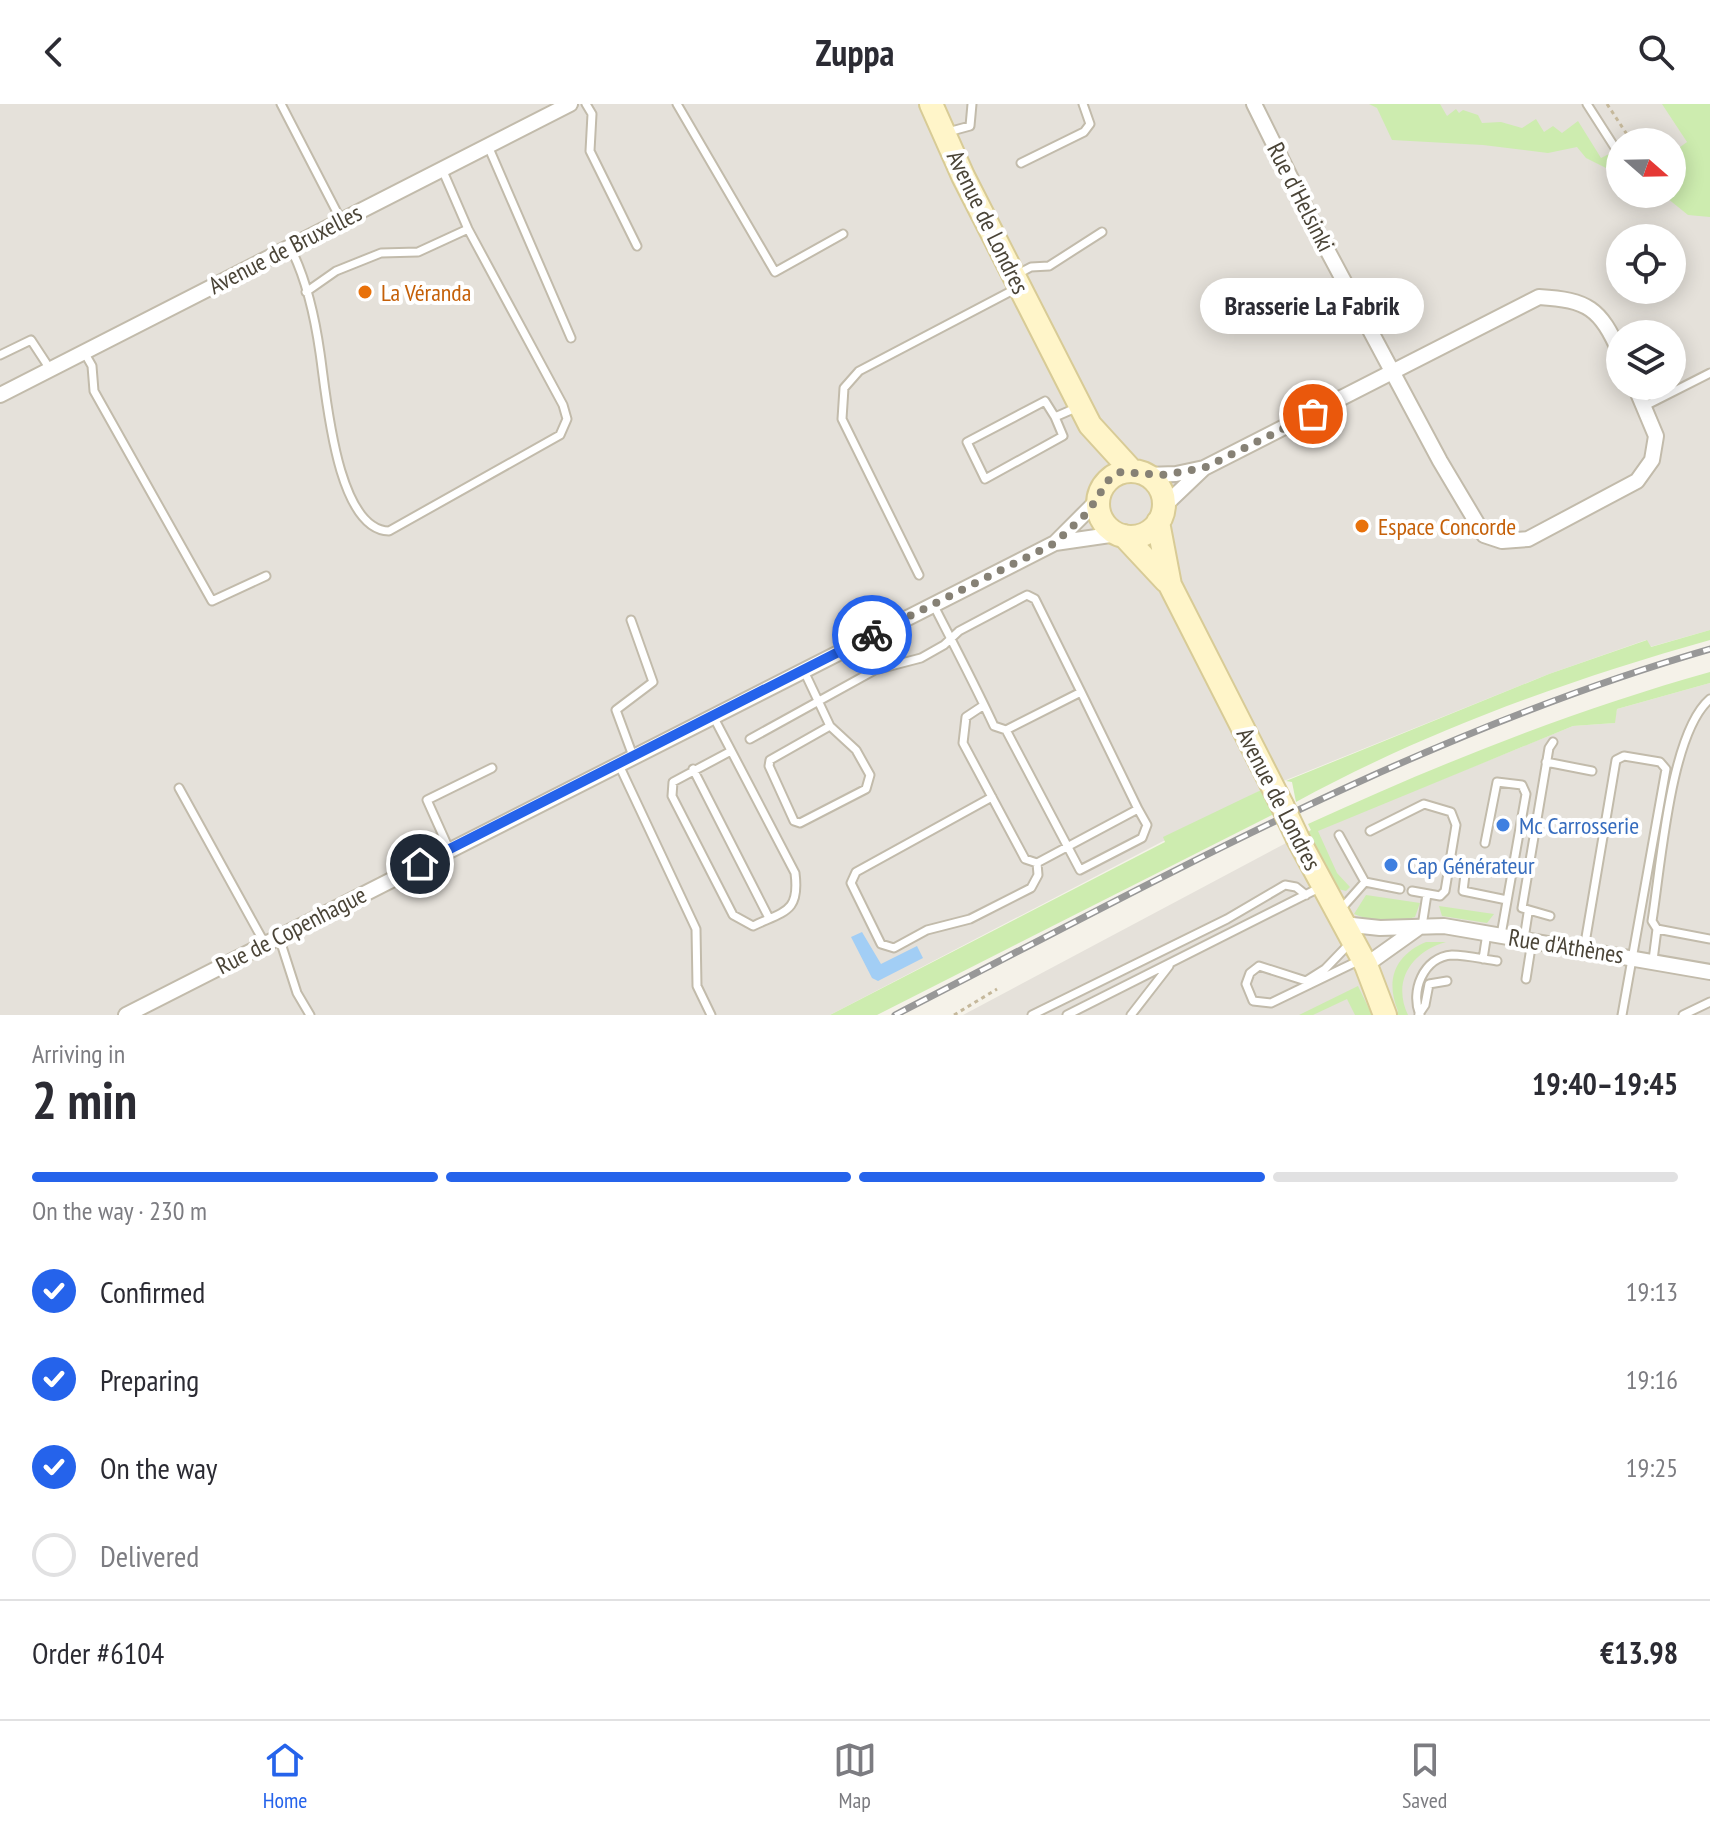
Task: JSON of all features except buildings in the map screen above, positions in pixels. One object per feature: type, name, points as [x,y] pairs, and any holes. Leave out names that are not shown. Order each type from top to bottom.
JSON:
[{"type":"street","name":"Avenue de Bruxelles","points":[[0,395],[570,104]]},
{"type":"street","name":"Avenue de Londres","points":[[931,104],[1016,282],[1085,415],[1139,473]]},
{"type":"street","name":"Rue d'Helsinki","points":[[1254,104],[1316,229],[1467,510],[1484,535],[1502,541],[1528,539],[1637,481],[1648,468],[1656,436],[1642,400]]},
{"type":"street","points":[[1204,468],[1143,535],[1121,535],[1103,521],[1100,494],[1115,475],[1176,474],[1204,468],[1539,297],[1570,299],[1592,307],[1606,324]]},
{"type":"street","name":"Avenue de Londres","points":[[1085,415],[1100,494]]},
{"type":"street","points":[[1139,473],[1161,490],[1160,515]]},
{"type":"street","name":"Rue de Copenhague","points":[[1055,543],[1100,494]]},
{"type":"street","name":"Avenue de Londres","points":[[1160,515],[1170,585]]},
{"type":"street","name":"Avenue de Londres","points":[[1121,535],[1170,585],[1282,805],[1298,839],[1315,890],[1352,940],[1385,1015]]},
{"type":"street","name":"Rue de Copenhague","points":[[126,1015],[1055,543],[1121,535]]},
{"type":"street","points":[[1352,940],[1422,926]]},
{"type":"street","name":"Rue d'Athènes","points":[[1352,940],[1422,926],[1494,934],[1710,972]]},
{"type":"lane","points":[[281,104],[341,220]]},
{"type":"lane","points":[[586,104],[592,114],[590,151],[637,246]]},
{"type":"lane","points":[[677,104],[775,272],[843,234]]},
{"type":"lane","points":[[944,133],[970,126],[972,104]]},
{"type":"lane","points":[[1021,163],[1084,132],[1090,124],[1083,104]]},
{"type":"lane","points":[[1587,104],[1606,134]]},
{"type":"lane","points":[[488,146],[571,338]]},
{"type":"lane","points":[[290,247],[306,292],[320,352],[329,428],[348,489],[366,523],[377,531],[389,531],[560,435],[567,419],[563,405],[468,229],[442,169]]},
{"type":"lane","points":[[306,292],[336,271],[381,253],[418,252],[468,229]]},
{"type":"lane","points":[[919,575],[842,419],[844,388],[859,371],[1016,282],[1031,267],[1049,266],[1102,232]]},
{"type":"lane","points":[[0,355],[31,340],[50,369]]},
{"type":"lane","points":[[84,352],[92,366],[94,391],[212,601],[266,576]]},
{"type":"lane","points":[[1645,406],[1710,373]]},
{"type":"lane","points":[[1045,401],[1055,417],[1063,436],[985,479],[967,442],[1045,401]]},
{"type":"lane","points":[[1055,417],[1085,415]]},
{"type":"lane","points":[[750,739],[875,670],[921,658],[951,638],[1030,596],[1147,825],[1142,838],[1085,870],[1076,868],[1006,730],[994,726],[951,638],[933,604]]},
{"type":"lane","points":[[631,620],[653,682],[616,710],[633,756]]},
{"type":"lane","points":[[803,669],[830,726],[866,764],[869,785],[800,823],[794,821],[769,766],[770,760],[830,726]]},
{"type":"lane","points":[[1006,730],[1081,692]]},
{"type":"lane","points":[[1653,960],[1657,929],[1652,921],[1683,740],[1693,718],[1710,699]]},
{"type":"lane","points":[[984,705],[966,717],[963,743],[1025,859],[1037,863],[1138,809]]},
{"type":"lane","points":[[713,716],[795,873],[798,897],[790,909],[753,926],[733,915],[672,796],[673,782],[731,751]]},
{"type":"lane","points":[[1550,916],[1528,913],[1522,908],[1546,762],[1553,742]]},
{"type":"lane","points":[[1584,949],[1616,760],[1624,756],[1660,762],[1666,769],[1622,1015]]},
{"type":"lane","points":[[1546,762],[1592,771]]},
{"type":"lane","points":[[618,763],[696,929],[697,986],[711,1015]]},
{"type":"lane","points":[[449,849],[427,800],[492,768]]},
{"type":"lane","points":[[693,769],[769,918]]},
{"type":"lane","points":[[1483,959],[1507,900],[1526,794],[1522,785],[1497,782],[1485,843]]},
{"type":"lane","points":[[179,788],[265,944]]},
{"type":"lane","points":[[992,797],[856,872],[851,883],[881,944],[894,948],[927,930],[970,919],[1031,888],[1038,875],[1037,863]]},
{"type":"lane","points":[[1370,831],[1424,804],[1451,812],[1456,825],[1445,891],[1440,896],[1412,891]]},
{"type":"lane","points":[[1339,835],[1365,882],[1352,940],[1325,969],[1306,981],[1259,966],[1250,973],[1246,984],[1253,1001],[1271,1003],[1352,940]]},
{"type":"lane","points":[[1466,866],[1463,891],[1507,900]]},
{"type":"lane","points":[[1365,882],[1400,889]]},
{"type":"lane","points":[[1032,1015],[1227,919],[1285,885],[1315,890]]},
{"type":"lane","points":[[1067,1015],[1315,890]]},
{"type":"lane","points":[[1422,926],[1427,894]]},
{"type":"lane","points":[[1526,979],[1528,913]]},
{"type":"lane","points":[[1657,929],[1710,939]]},
{"type":"lane","points":[[279,937],[297,993],[310,1015]]},
{"type":"lane","points":[[1420,1014],[1416,997],[1418,983],[1433,962],[1453,955],[1497,961]]},
{"type":"lane","points":[[1131,1015],[1172,962]]},
{"type":"lane","points":[[1420,1014],[1429,984],[1447,981]]},
{"type":"lane","points":[[1683,1015],[1710,1002]]},
{"type":"path","points":[[1607,104],[1623,128]]},
{"type":"path","points":[[954,1015],[997,989]]},
{"type":"shaded area","points":[[0,104],[1710,104],[1710,630],[1650,647],[1646,640],[1549,674],[1261,790],[830,1015],[0,1015]]},
{"type":"shaded area","points":[[1710,683],[1710,1015],[963,1015],[1288,842],[1573,726],[1614,723],[1617,709]]},
{"type":"green space","points":[[1369,104],[1440,104],[1447,116],[1456,109],[1459,113],[1463,110],[1478,115],[1482,123],[1501,122],[1522,128],[1536,119],[1544,132],[1553,126],[1562,133],[1578,121],[1601,158],[1606,156],[1606,168],[1586,158],[1577,147],[1548,153],[1483,145],[1392,140],[1377,108]]},
{"type":"green space","points":[[1662,104],[1710,104],[1710,217],[1688,215],[1679,208],[1686,208],[1687,142],[1686,128],[1678,128]]},
{"type":"green space","points":[[1710,630],[1710,640],[1498,709],[1396,752],[1296,802],[1292,782],[1286,781],[1549,674],[1647,640],[1651,647]]},
{"type":"green space","points":[[1710,672],[1710,683],[1617,709],[1615,723],[1573,726],[1318,831],[1337,873],[1350,887],[1346,891],[1334,888],[1308,832],[1311,830],[1308,824],[1506,740]]},
{"type":"green space","points":[[1261,790],[1274,814],[877,1015],[830,1015],[1165,842],[1163,837]]},
{"type":"green space","points":[[1366,895],[1420,903],[1415,917],[1392,922],[1377,921],[1354,914]]},
{"type":"green space","points":[[1439,906],[1494,914],[1487,923],[1442,916]]},
{"type":"green space","points":[[1426,942],[1446,942],[1414,961],[1402,991],[1408,1015],[1395,1015],[1398,1011],[1393,989],[1396,970],[1407,954]]},
{"type":"green space","points":[[1358,986],[1372,1015],[1355,1015],[1347,999],[1313,1015],[1299,1015]]},
{"type":"water","points":[[862,932],[881,964],[917,946],[923,958],[878,981],[872,978],[851,937]]},
{"type":"railway","points":[[895,1015],[1193,861],[1395,765],[1603,683],[1710,649]]},
{"type":"way so far","points":[[872,635],[1055,543],[1088,512],[1110,478],[1121,472],[1162,475],[1191,472],[1313,414]]},
{"type":"place","name":"La Véranda","points":[[365,292]]},
{"type":"place","name":"Brasserie La Fabrik","points":[[1313,414]]},
{"type":"place","name":"Espace Concorde","points":[[1362,526]]},
{"type":"place","name":"Mc Carrosserie","points":[[1503,825]]},
{"type":"place","name":"Cap Générateur","points":[[1391,865]]},
{"type":"route","points":[[420,864],[872,635]]}]
